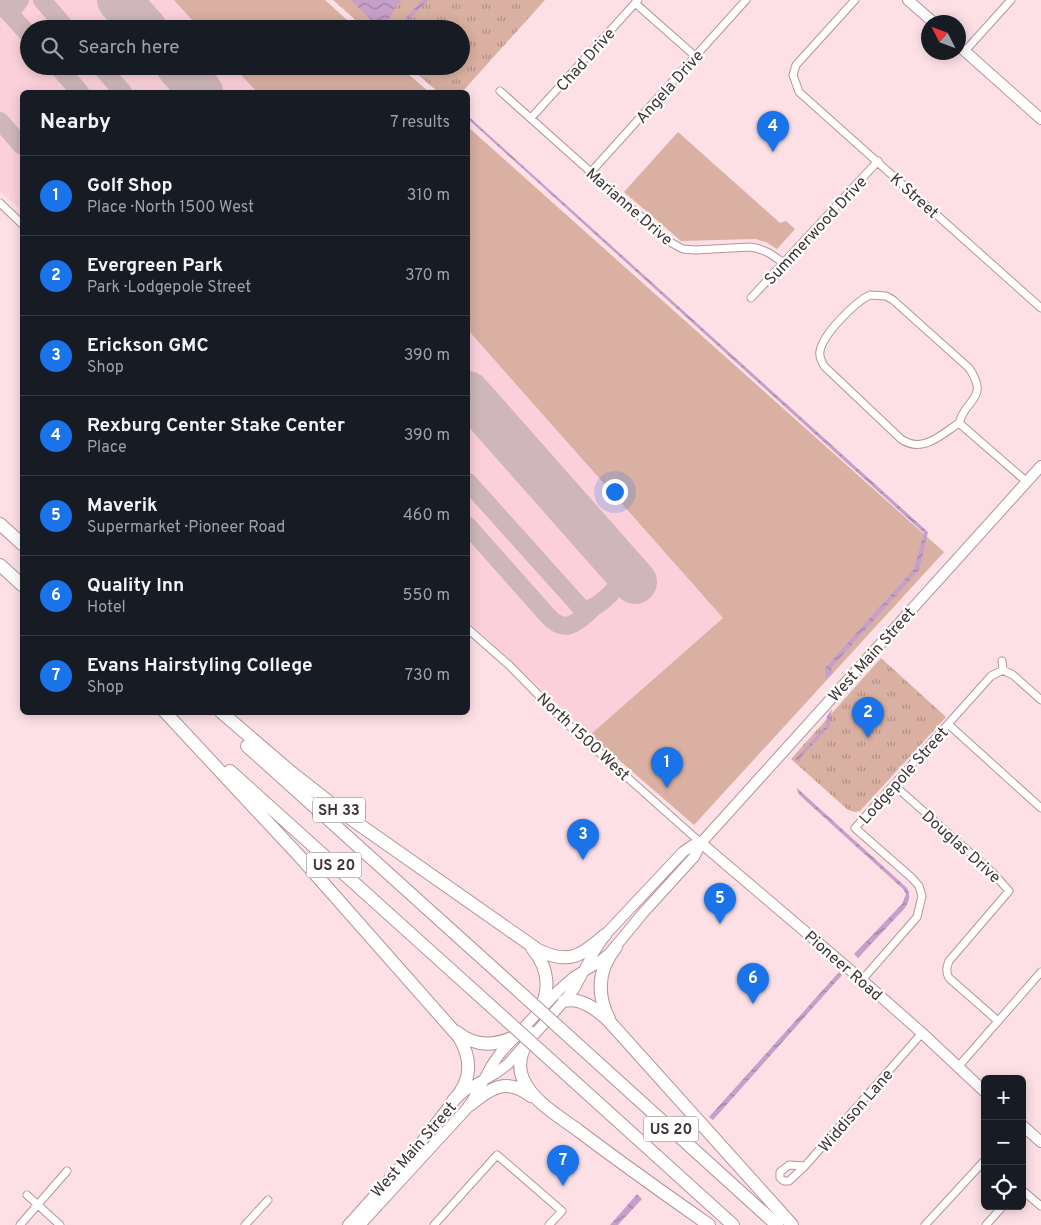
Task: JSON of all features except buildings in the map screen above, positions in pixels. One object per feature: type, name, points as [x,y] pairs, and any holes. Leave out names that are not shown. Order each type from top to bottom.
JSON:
[{"type":"highway","points":[[0,524],[20,542]]},
{"type":"highway","points":[[0,565],[20,583]]},
{"type":"highway","points":[[168,715],[302,859],[455,1031],[466,1050],[469,1068],[464,1086],[453,1101]]},
{"type":"highway","name":"US 20","points":[[168,715],[733,1225]]},
{"type":"highway","name":"US 20","points":[[213,715],[777,1225]]},
{"type":"highway","name":"SH 33","points":[[224,715],[291,772],[340,810],[525,941],[541,960],[547,977],[545,997],[538,1013]]},
{"type":"highway","points":[[525,941],[545,954],[558,958],[567,958],[583,953],[605,935]]},
{"type":"highway","points":[[614,1027],[603,1006],[600,982],[604,966],[616,947]]},
{"type":"highway","points":[[564,1001],[575,1000],[601,1014],[792,1225]]},
{"type":"highway","points":[[455,1031],[472,1041],[486,1044],[500,1043],[518,1035]]},
{"type":"highway","points":[[534,1034],[524,1049],[521,1071],[528,1087],[549,1109]]},
{"type":"highway","points":[[470,1105],[492,1088],[508,1086],[523,1091],[709,1225]]},
{"type":"main road","points":[[908,0],[925,15]]},
{"type":"main road","points":[[966,52],[1041,119]]},
{"type":"main road","name":"West Main Street","points":[[360,1225],[470,1105],[496,1058],[558,990],[600,962],[616,947],[643,913],[694,856],[701,843],[1041,466]]},
{"type":"main road","name":"West Main Street","points":[[348,1225],[416,1149],[453,1101],[466,1090],[508,1064],[574,989],[605,935],[683,852],[693,845],[701,843]]},
{"type":"main road","name":"Pioneer Road","points":[[701,843],[862,980],[981,1088]]},
{"type":"main road","points":[[1026,1129],[1041,1142]]},
{"type":"street","name":"Angela Drive","points":[[591,172],[746,0]]},
{"type":"street","name":"K Street","points":[[855,0],[796,65],[794,79],[799,92],[1041,308]]},
{"type":"street","points":[[966,44],[1011,0]]},
{"type":"street","points":[[637,1],[695,56]]},
{"type":"street","name":"Chad Drive","points":[[531,118],[637,1]]},
{"type":"street","name":"Marianne Drive","points":[[500,91],[668,241],[676,246],[695,250],[750,246],[768,251],[783,263]]},
{"type":"street","name":"Summerwood Drive","points":[[751,298],[878,161]]},
{"type":"street","points":[[0,203],[20,222]]},
{"type":"street","points":[[870,295],[886,296],[893,300],[969,368],[976,381],[976,394],[960,418],[960,423],[923,445],[912,445],[900,439],[824,366],[820,353],[821,348],[838,323],[855,305],[870,295]]},
{"type":"street","points":[[960,423],[1027,482]]},
{"type":"street","name":"North 1500 West","points":[[470,631],[509,665],[564,721],[701,843]]},
{"type":"street","points":[[1002,661],[1003,670],[1013,675],[1041,700]]},
{"type":"street","name":"Lodgepole Street","points":[[862,980],[917,917],[922,896],[919,886],[912,878],[855,828],[992,676],[1003,670]]},
{"type":"street","points":[[948,724],[1041,808]]},
{"type":"street","name":"Douglas Drive","points":[[894,785],[993,873],[1009,892],[946,966],[949,978],[998,1021]]},
{"type":"street","points":[[958,1067],[1041,972]]},
{"type":"street","name":"Widdison Lane","points":[[805,1166],[922,1033]]},
{"type":"street","points":[[434,1225],[497,1155],[562,1211],[549,1225]]},
{"type":"street","points":[[925,1225],[981,1164]]},
{"type":"street","points":[[20,1225],[67,1172]]},
{"type":"street","points":[[1026,1193],[1041,1206]]},
{"type":"street","points":[[26,1195],[60,1225]]},
{"type":"street","points":[[245,1225],[268,1200]]},
{"type":"street","points":[[986,1225],[999,1210]]},
{"type":"shaded area","points":[[0,0],[174,0],[192,20],[20,20],[20,75],[241,75],[255,90],[20,90],[20,209],[0,191]]},
{"type":"shaded area","points":[[470,332],[723,618],[590,735],[470,623]]},
{"type":"green space","points":[[174,0],[325,0],[347,20],[192,20]]},
{"type":"green space","points":[[333,0],[545,0],[464,90],[436,90],[418,75],[470,75],[470,20],[356,20]]},
{"type":"green space","points":[[241,75],[409,75],[427,90],[255,90]]},
{"type":"green space","points":[[470,129],[944,552],[694,825],[590,735],[723,618],[470,332]]},
{"type":"green space","points":[[678,132],[780,223],[786,221],[795,229],[777,249],[766,242],[755,239],[681,241],[624,192]]},
{"type":"green space","points":[[881,658],[946,717],[860,811],[855,812],[848,810],[791,759]]},
{"type":"water","points":[[351,0],[402,0],[394,9],[390,18],[387,20],[371,20]]},
{"type":"water","points":[[422,0],[428,0],[409,20],[404,20]]},
{"type":"water","points":[[470,118],[928,532],[919,570],[831,668],[832,673],[826,679],[825,668],[914,569],[924,533],[470,121]]},
{"type":"water","points":[[832,709],[829,727],[802,756],[799,762],[795,759],[826,726],[827,716]]},
{"type":"water","points":[[797,788],[907,888],[909,898],[905,908],[858,958],[854,954],[902,904],[906,894],[903,889],[805,800],[798,793]]},
{"type":"water","points":[[839,972],[842,975],[713,1120],[709,1117]]},
{"type":"water","points":[[637,1194],[642,1199],[618,1225],[610,1225]]},
{"type":"taxiway","points":[[13,17],[13,9],[20,0]]},
{"type":"taxiway","points":[[42,0],[59,20]]},
{"type":"taxiway","points":[[0,3],[20,25]]},
{"type":"taxiway","points":[[65,75],[78,90]]},
{"type":"taxiway","points":[[108,75],[121,90]]},
{"type":"taxiway","points":[[0,121],[20,144]]},
{"type":"taxiway","points":[[470,484],[583,610],[599,604],[614,590],[619,580],[618,563]]},
{"type":"taxiway","points":[[470,528],[554,622],[566,626],[572,624],[595,606]]},
{"type":"runway","points":[[119,0],[137,20]]},
{"type":"runway","points":[[186,75],[199,90]]},
{"type":"runway","points":[[470,395],[635,582]]},
{"type":"place","name":"Rexburg Center Stake Center","points":[[773,152]]},
{"type":"place","name":"Evergreen Park","points":[[868,738]]},
{"type":"place","name":"Golf Shop","points":[[667,788]]},
{"type":"place","name":"Erickson GMC","points":[[583,860]]},
{"type":"place","name":"Maverik","points":[[720,924]]},
{"type":"place","name":"Quality Inn","points":[[753,1004]]},
{"type":"place","name":"Evans Hairstyling College","points":[[563,1186]]}]
